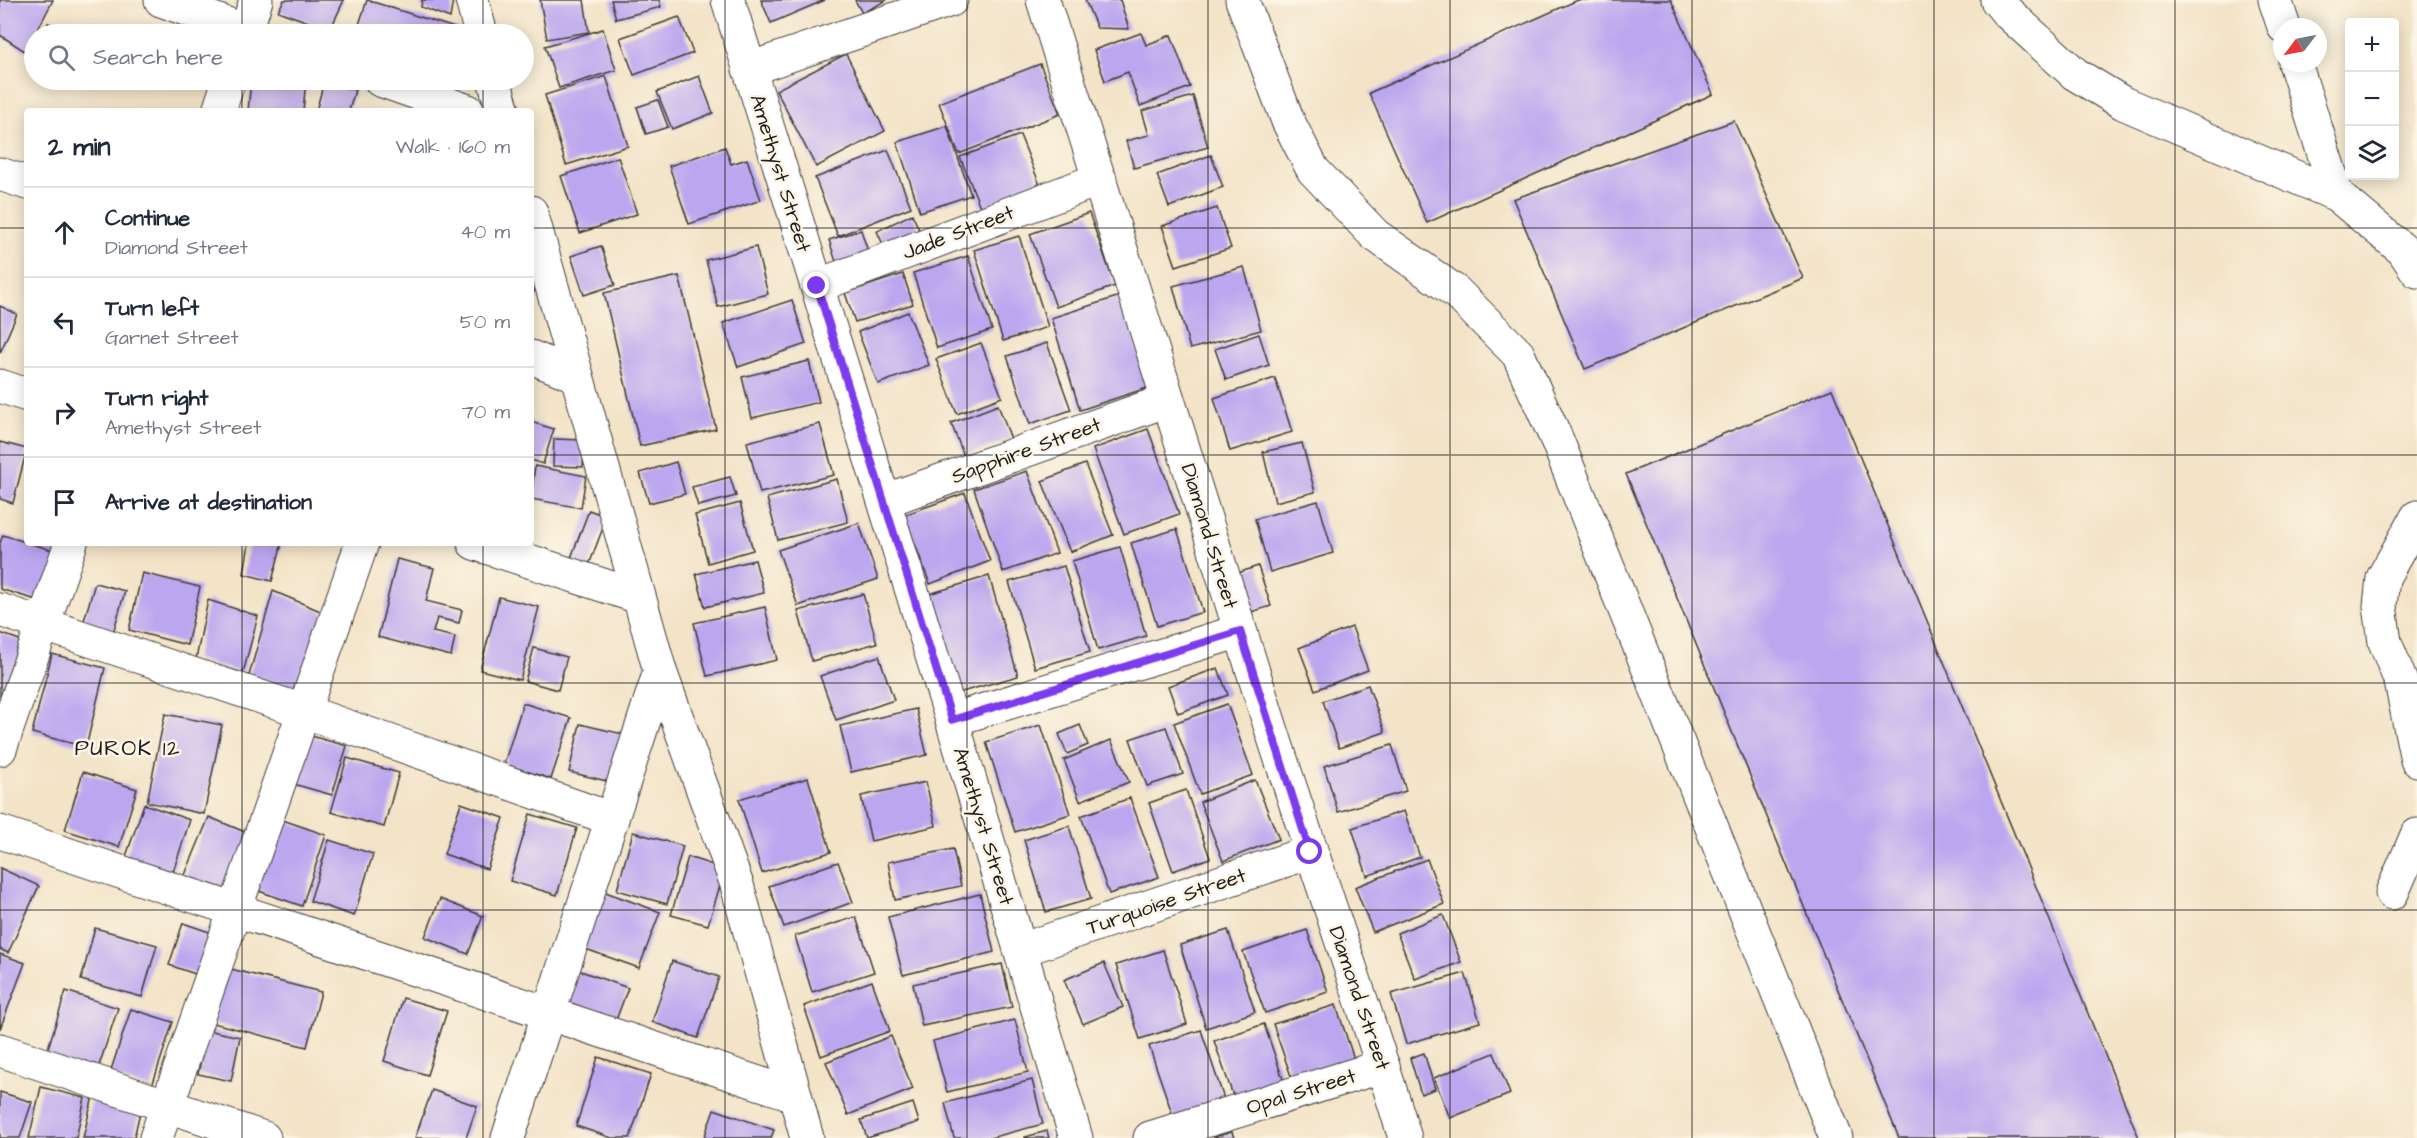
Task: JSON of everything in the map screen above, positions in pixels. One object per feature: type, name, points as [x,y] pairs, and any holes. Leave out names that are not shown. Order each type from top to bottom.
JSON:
[{"type":"street","points":[[160,0],[222,24]]},
{"type":"street","points":[[250,24],[256,0]]},
{"type":"street","points":[[472,0],[478,24]]},
{"type":"street","name":"Amethyst Street","points":[[728,0],[952,720],[1076,1138]]},
{"type":"street","points":[[749,69],[951,0]]},
{"type":"street","name":"Diamond Street","points":[[1043,0],[1310,852],[1383,1065],[1405,1138]]},
{"type":"street","points":[[1242,0],[1288,121],[1314,170],[1375,235],[1456,292],[1518,354],[1557,440],[1836,1138]]},
{"type":"street","points":[[1997,0],[2075,74],[2123,103],[2337,195],[2403,250],[2417,271]]},
{"type":"street","points":[[2276,0],[2281,18]]},
{"type":"street","points":[[2298,72],[2337,195]]},
{"type":"street","points":[[220,108],[226,90]]},
{"type":"street","points":[[408,90],[459,108]]},
{"type":"street","points":[[497,90],[502,108]]},
{"type":"street","points":[[0,174],[24,182]]},
{"type":"street","name":"Jade Street","points":[[817,286],[1100,179]]},
{"type":"street","points":[[534,223],[660,670],[737,885],[807,1138]]},
{"type":"street","points":[[534,358],[577,376]]},
{"type":"street","points":[[0,386],[24,394]]},
{"type":"street","name":"Sapphire Street","points":[[884,501],[1168,400]]},
{"type":"street","points":[[2417,517],[2383,578],[2380,606],[2385,642],[2401,682],[2417,760]]},
{"type":"street","points":[[0,749],[69,546]]},
{"type":"street","points":[[156,1138],[361,546]]},
{"type":"street","points":[[483,546],[639,597]]},
{"type":"street","points":[[0,610],[42,626],[303,711],[612,819]]},
{"type":"street","points":[[952,720],[1240,631]]},
{"type":"street","points":[[508,1138],[660,670]]},
{"type":"street","points":[[0,832],[795,1095]]},
{"type":"street","points":[[2392,893],[2417,836]]},
{"type":"street","name":"Turquoise Street","points":[[1021,950],[1310,852]]},
{"type":"street","points":[[0,1050],[264,1138]]},
{"type":"street","name":"Opal Street","points":[[1150,1138],[1383,1065]]},
{"type":"building","points":[[0,0],[53,0],[41,24],[24,24],[24,51],[0,35]]},
{"type":"building","points":[[284,0],[344,0],[333,24],[314,24],[278,11]]},
{"type":"building","points":[[367,0],[442,24],[359,24]]},
{"type":"building","points":[[422,0],[453,0],[450,18],[421,7]]},
{"type":"building","points":[[540,0],[584,0],[589,32],[547,39]]},
{"type":"building","points":[[611,0],[659,0],[661,7],[616,19]]},
{"type":"building","points":[[761,0],[825,0],[771,23]]},
{"type":"building","points":[[855,0],[887,0],[862,13]]},
{"type":"building","points":[[1085,0],[1120,0],[1129,29],[1097,28]]},
{"type":"building","points":[[1578,0],[1671,0],[1713,94],[1427,223],[1369,93]]},
{"type":"building","points":[[679,17],[693,53],[634,75],[620,38]]},
{"type":"building","points":[[603,29],[616,70],[559,88],[545,46]]},
{"type":"building","points":[[1141,33],[1146,45],[1171,35],[1190,87],[1140,106],[1128,72],[1105,81],[1094,50]]},
{"type":"building","points":[[846,54],[885,131],[816,167],[776,90]]},
{"type":"building","points":[[1040,64],[1060,114],[959,154],[939,103]]},
{"type":"building","points":[[606,76],[628,146],[566,165],[545,95]]},
{"type":"building","points":[[699,76],[713,113],[672,129],[657,92]]},
{"type":"building","points":[[250,90],[305,90],[303,108],[248,108]]},
{"type":"building","points":[[322,90],[355,90],[350,108],[317,108]]},
{"type":"building","points":[[1193,96],[1208,147],[1134,168],[1126,141],[1149,135],[1142,111]]},
{"type":"building","points":[[658,100],[668,127],[646,134],[637,107]]},
{"type":"building","points":[[1734,121],[1803,278],[1585,369],[1513,199]]},
{"type":"building","points":[[947,126],[971,195],[920,212],[897,142]]},
{"type":"building","points":[[1020,135],[1042,190],[983,214],[960,157]]},
{"type":"building","points":[[725,147],[731,164],[747,159],[761,200],[689,224],[669,166]]},
{"type":"building","points":[[888,150],[911,207],[838,236],[815,178]]},
{"type":"building","points":[[1211,155],[1223,187],[1169,207],[1157,175]]},
{"type":"building","points":[[618,157],[637,214],[580,233],[561,176]]},
{"type":"building","points":[[1217,208],[1231,248],[1176,266],[1162,226]]},
{"type":"building","points":[[1089,213],[1115,286],[1056,307],[1030,234]]},
{"type":"building","points":[[912,214],[921,234],[886,251],[877,231]]},
{"type":"building","points":[[861,230],[871,261],[839,271],[829,240]]},
{"type":"building","points":[[1019,236],[1048,327],[1003,341],[974,250]]},
{"type":"building","points":[[601,246],[615,285],[584,295],[571,256]]},
{"type":"building","points":[[756,247],[768,294],[718,307],[706,260]]},
{"type":"building","points":[[968,256],[992,330],[937,348],[913,273]]},
{"type":"building","points":[[1244,267],[1261,330],[1190,349],[1173,286]]},
{"type":"building","points":[[903,274],[913,304],[855,322],[845,293]]},
{"type":"building","points":[[679,276],[716,429],[640,446],[604,293]]},
{"type":"building","points":[[534,279],[538,281],[534,292]]},
{"type":"building","points":[[1120,296],[1150,387],[1080,410],[1051,318]]},
{"type":"building","points":[[792,300],[806,344],[738,367],[723,323]]},
{"type":"building","points":[[0,306],[17,314],[0,353]]},
{"type":"building","points":[[908,312],[929,365],[878,384],[858,332]]},
{"type":"building","points":[[1259,334],[1269,365],[1226,380],[1215,349]]},
{"type":"building","points":[[981,343],[1002,397],[957,414],[936,359]]},
{"type":"building","points":[[1047,343],[1071,410],[1030,424],[1007,356]]},
{"type":"building","points":[[809,361],[819,402],[752,418],[742,377]]},
{"type":"building","points":[[1275,378],[1292,432],[1230,451],[1214,398]]},
{"type":"building","points":[[1832,389],[2139,1138],[1899,1138],[1626,474]]},
{"type":"building","points":[[998,405],[1011,439],[964,456],[951,423]]},
{"type":"building","points":[[534,423],[554,429],[543,464],[534,461]]},
{"type":"building","points":[[820,424],[834,475],[760,493],[747,442]]},
{"type":"building","points":[[1148,429],[1179,514],[1124,534],[1093,449]]},
{"type":"building","points":[[554,439],[584,440],[583,467],[553,466]]},
{"type":"building","points":[[0,442],[24,448],[24,461],[13,503],[0,499]]},
{"type":"building","points":[[1302,443],[1315,492],[1275,502],[1263,452]]},
{"type":"building","points":[[676,462],[685,494],[649,503],[640,473]]},
{"type":"building","points":[[1085,464],[1113,535],[1070,552],[1042,481]]},
{"type":"building","points":[[535,466],[586,476],[581,508],[534,500]]},
{"type":"building","points":[[1027,471],[1057,553],[1003,572],[974,489]]},
{"type":"building","points":[[730,477],[736,496],[698,506],[692,487]]},
{"type":"building","points":[[837,479],[848,522],[778,540],[767,498]]},
{"type":"building","points":[[965,493],[990,561],[930,584],[904,515]]},
{"type":"building","points":[[1318,501],[1333,553],[1270,572],[1255,519]]},
{"type":"building","points":[[740,503],[753,550],[708,563],[695,515]]},
{"type":"building","points":[[589,510],[607,517],[586,573],[568,566]]},
{"type":"building","points":[[859,523],[878,579],[798,606],[778,550]]},
{"type":"building","points":[[1177,529],[1203,612],[1157,626],[1131,543]]},
{"type":"building","points":[[3,535],[24,541],[24,546],[39,546],[58,552],[43,602],[0,589],[0,543]]},
{"type":"building","points":[[249,546],[281,546],[272,581],[244,574]]},
{"type":"building","points":[[1120,547],[1146,636],[1098,650],[1072,561]]},
{"type":"building","points":[[397,559],[434,568],[426,601],[462,610],[459,623],[437,618],[433,632],[455,637],[451,656],[378,637]]},
{"type":"building","points":[[755,560],[764,593],[705,607],[696,574]]},
{"type":"building","points":[[1064,566],[1090,652],[1035,668],[1009,582]]},
{"type":"building","points":[[1258,566],[1271,606],[1251,612],[1238,573]]},
{"type":"building","points":[[142,573],[200,587],[187,645],[129,630]]},
{"type":"building","points":[[989,576],[1018,676],[958,693],[929,594]]},
{"type":"building","points":[[95,583],[125,591],[113,633],[83,624]]},
{"type":"building","points":[[273,591],[325,613],[299,696],[248,679]]},
{"type":"building","points":[[863,594],[877,643],[812,661],[798,611]]},
{"type":"building","points":[[499,597],[539,607],[520,680],[480,670]]},
{"type":"building","points":[[208,600],[258,616],[243,673],[196,659]]},
{"type":"building","points":[[765,607],[777,660],[707,676],[694,623]]},
{"type":"building","points":[[1352,627],[1368,670],[1315,690],[1299,648]]},
{"type":"building","points":[[0,633],[28,643],[0,719]]},
{"type":"building","points":[[534,648],[567,657],[558,690],[525,681]]},
{"type":"building","points":[[52,654],[105,668],[86,747],[32,733]]},
{"type":"building","points":[[879,656],[894,700],[836,720],[820,676]]},
{"type":"building","points":[[1218,668],[1228,695],[1178,713],[1168,686]]},
{"type":"building","points":[[1368,685],[1385,732],[1339,748],[1323,701]]},
{"type":"building","points":[[523,703],[571,718],[551,779],[504,764]]},
{"type":"building","points":[[1227,704],[1253,775],[1200,794],[1174,723]]},
{"type":"building","points":[[916,709],[927,755],[851,772],[840,726]]},
{"type":"building","points":[[165,714],[222,725],[204,814],[147,802]]},
{"type":"building","points":[[580,724],[627,735],[615,783],[569,772]]},
{"type":"building","points":[[1041,725],[1070,814],[1015,832],[986,742]]},
{"type":"building","points":[[1080,725],[1088,745],[1067,754],[1059,734]]},
{"type":"building","points":[[1166,727],[1183,774],[1147,786],[1130,739]]},
{"type":"building","points":[[304,734],[347,746],[332,795],[290,783]]},
{"type":"building","points":[[1111,740],[1129,782],[1080,801],[1064,760]]},
{"type":"building","points":[[1392,745],[1406,791],[1338,812],[1324,766]]},
{"type":"building","points":[[347,758],[399,773],[384,827],[331,812]]},
{"type":"building","points":[[83,772],[137,789],[119,847],[65,830]]},
{"type":"building","points":[[808,778],[831,852],[762,873],[739,799]]},
{"type":"building","points":[[1255,780],[1279,839],[1223,861],[1200,802]]},
{"type":"building","points":[[926,782],[936,826],[871,841],[861,796]]},
{"type":"building","points":[[1186,790],[1210,858],[1173,871],[1149,803]]},
{"type":"building","points":[[1130,798],[1159,877],[1109,894],[1081,816]]},
{"type":"building","points":[[461,803],[504,818],[487,869],[444,854]]},
{"type":"building","points":[[144,804],[190,820],[169,884],[122,868]]},
{"type":"building","points":[[1404,811],[1420,857],[1367,876],[1352,828]]},
{"type":"building","points":[[530,814],[577,828],[557,895],[510,881]]},
{"type":"building","points":[[209,817],[257,837],[229,903],[182,882]]},
{"type":"building","points":[[277,818],[326,835],[302,906],[253,889]]},
{"type":"building","points":[[1069,826],[1091,899],[1046,912],[1024,840]]},
{"type":"building","points":[[633,832],[683,846],[667,904],[617,890]]},
{"type":"building","points":[[329,840],[373,854],[354,916],[310,901]]},
{"type":"building","points":[[953,849],[961,886],[895,900],[888,862]]},
{"type":"building","points":[[688,857],[725,869],[708,925],[671,915]]},
{"type":"building","points":[[1427,859],[1444,904],[1373,932],[1355,887]]},
{"type":"building","points":[[838,862],[853,902],[784,927],[769,886]]},
{"type":"building","points":[[0,868],[39,886],[8,953],[0,949]]},
{"type":"building","points":[[600,890],[660,912],[639,968],[580,947]]},
{"type":"building","points":[[980,894],[994,952],[903,975],[888,917]]},
{"type":"building","points":[[440,899],[483,916],[468,954],[425,937]]},
{"type":"building","points":[[1443,915],[1461,962],[1415,979],[1397,933]]},
{"type":"building","points":[[856,917],[874,972],[812,992],[795,936]]},
{"type":"building","points":[[183,923],[218,935],[204,977],[169,965]]},
{"type":"building","points":[[95,928],[157,945],[142,997],[81,980]]},
{"type":"building","points":[[1228,930],[1255,1012],[1206,1028],[1180,945]]},
{"type":"building","points":[[1307,930],[1328,992],[1265,1013],[1243,952]]},
{"type":"building","points":[[1163,950],[1187,1024],[1140,1039],[1116,965]]},
{"type":"building","points":[[0,954],[25,963],[0,1029]]},
{"type":"building","points":[[672,961],[719,977],[698,1038],[652,1022]]},
{"type":"building","points":[[1104,963],[1123,1007],[1083,1024],[1064,980]]},
{"type":"building","points":[[1002,964],[1012,1007],[922,1026],[913,984]]},
{"type":"building","points":[[227,968],[321,992],[307,1047],[213,1023]]},
{"type":"building","points":[[578,970],[628,988],[616,1020],[566,1001]]},
{"type":"building","points":[[1465,973],[1480,1022],[1406,1044],[1391,994]]},
{"type":"building","points":[[872,981],[890,1031],[821,1056],[804,1006]]},
{"type":"building","points":[[66,991],[118,1008],[94,1081],[43,1064]]},
{"type":"building","points":[[403,998],[447,1011],[427,1075],[384,1061]]},
{"type":"building","points":[[1336,1005],[1355,1062],[1293,1082],[1273,1024]]},
{"type":"building","points":[[131,1009],[173,1022],[151,1089],[109,1076]]},
{"type":"building","points":[[1015,1020],[1028,1072],[947,1092],[933,1041]]},
{"type":"building","points":[[1264,1024],[1285,1085],[1235,1101],[1214,1041]]},
{"type":"building","points":[[207,1030],[240,1037],[231,1081],[198,1074]]},
{"type":"building","points":[[1201,1030],[1225,1102],[1174,1119],[1149,1046]]},
{"type":"building","points":[[891,1036],[913,1089],[848,1115],[826,1062]]},
{"type":"building","points":[[1424,1053],[1435,1089],[1421,1094],[1410,1058]]},
{"type":"building","points":[[1494,1053],[1510,1094],[1450,1118],[1434,1078]]},
{"type":"building","points":[[598,1057],[651,1074],[630,1138],[612,1138],[576,1126]]},
{"type":"building","points":[[1032,1080],[1043,1124],[990,1138],[954,1138],[945,1103]]},
{"type":"building","points":[[41,1087],[85,1098],[76,1138],[29,1138]]},
{"type":"building","points":[[432,1090],[477,1106],[466,1138],[415,1138]]},
{"type":"building","points":[[0,1092],[32,1102],[20,1138],[0,1138]]},
{"type":"building","points":[[94,1092],[142,1103],[134,1138],[83,1138]]},
{"type":"building","points":[[913,1103],[919,1122],[867,1138],[861,1120]]},
{"type":"building","points":[[714,1109],[774,1130],[771,1138],[704,1138]]},
{"type":"building","points":[[1047,1131],[1049,1138],[1025,1138],[1025,1137]]},
{"type":"building","points":[[1232,1132],[1234,1138],[1214,1138],[1214,1137]]},
{"type":"district","name":"PUROK 12","points":[[128,747]]},
{"type":"route","points":[[817,286],[952,720],[1240,631],[1310,852]]}]
